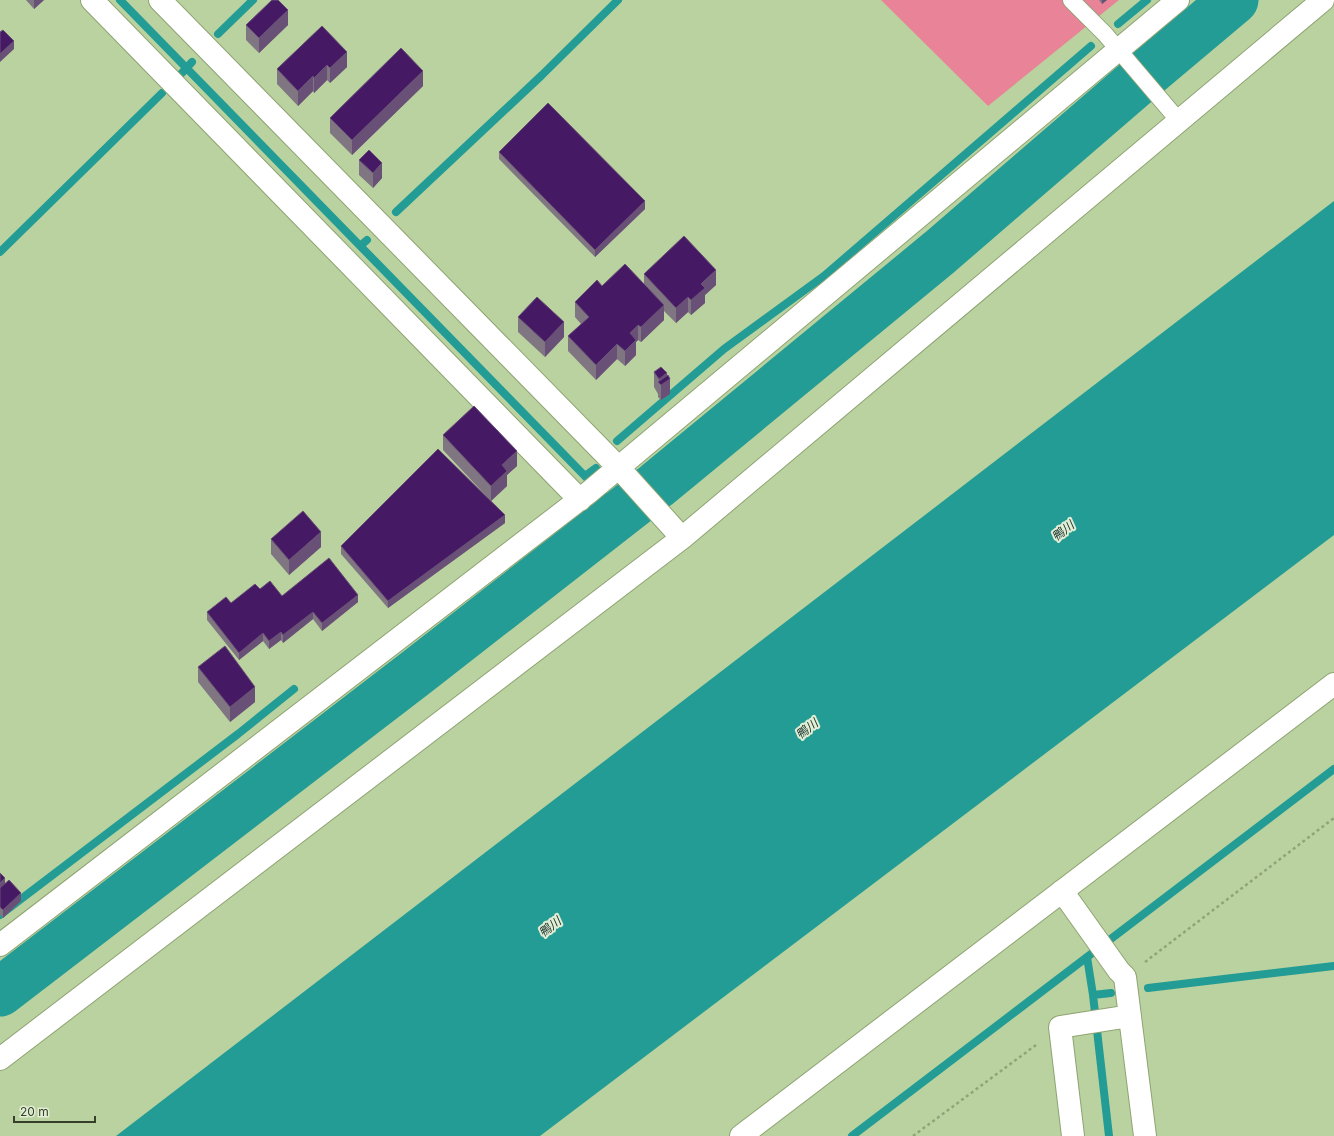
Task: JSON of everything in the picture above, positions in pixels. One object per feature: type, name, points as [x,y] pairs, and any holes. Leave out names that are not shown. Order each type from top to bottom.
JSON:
[{"type":"street","points":[[92,0],[598,485],[634,486],[682,538]]},
{"type":"street","points":[[160,0],[598,485]]},
{"type":"street","points":[[0,945],[598,485],[1121,53],[1178,0]]},
{"type":"street","points":[[0,1058],[682,538],[1172,113],[1323,0]]},
{"type":"street","points":[[741,1136],[1068,898],[1334,684]]},
{"type":"street","points":[[1068,898],[1122,974],[1130,1016],[1145,1136]]},
{"type":"street","points":[[1073,1136],[1060,1027],[1130,1016]]},
{"type":"lane","points":[[1071,0],[1121,53],[1172,113]]},
{"type":"path","points":[[1122,974],[1334,818]]},
{"type":"path","points":[[913,1136],[1060,1027]]},
{"type":"shaded area","points":[[881,0],[1119,0],[988,106]]},
{"type":"water","name":"鴨川","points":[[1334,201],[1334,535],[540,1136],[116,1136]]},
{"type":"building","points":[[272,0],[278,0],[288,10],[259,38],[246,25]]},
{"type":"building","points":[[322,26],[347,52],[330,68],[327,65],[314,78],[313,76],[298,91],[277,69]]},
{"type":"building","points":[[3,30],[14,41],[0,54],[0,32]]},
{"type":"building","points":[[401,48],[423,71],[352,140],[330,118]]},
{"type":"building","points":[[548,103],[645,201],[595,250],[499,152]]},
{"type":"building","points":[[369,150],[382,163],[373,173],[359,160]]},
{"type":"building","points":[[684,236],[716,270],[701,284],[705,288],[691,300],[688,297],[676,308],[644,274]]},
{"type":"building","points":[[625,264],[664,305],[641,327],[638,325],[630,333],[636,340],[625,351],[617,344],[596,365],[568,336],[589,317],[575,302],[597,280],[602,286]]},
{"type":"building","points":[[537,297],[564,322],[545,342],[518,317]]},
{"type":"building","points":[[661,367],[667,373],[659,379],[654,372]]},
{"type":"building","points":[[668,375],[670,379],[661,385],[658,382]]},
{"type":"building","points":[[474,406],[517,451],[502,465],[507,471],[491,486],[443,435]]},
{"type":"building","points":[[438,449],[505,515],[388,601],[341,546]]},
{"type":"building","points":[[303,511],[321,532],[289,560],[271,539]]},
{"type":"building","points":[[329,558],[358,595],[322,623],[313,612],[283,635],[281,632],[269,641],[263,633],[239,653],[207,612],[226,597],[231,603],[255,584],[260,589],[270,581],[282,596]]},
{"type":"building","points":[[225,646],[255,687],[230,707],[198,667]]},
{"type":"building","points":[[0,873],[5,878],[0,883]]},
{"type":"building","points":[[9,880],[21,893],[3,910],[0,907],[0,888]]},
{"type":"waterway","points":[[120,0],[621,513]]},
{"type":"waterway","points":[[218,34],[253,0]]},
{"type":"waterway","points":[[396,212],[542,75],[618,0]]},
{"type":"waterway","points":[[1118,24],[1147,0]]},
{"type":"waterway","points":[[0,992],[417,672],[657,485],[940,252],[1234,0]]},
{"type":"waterway","points":[[617,441],[724,349],[824,276],[1091,46]]},
{"type":"waterway","points":[[180,75],[192,62]]},
{"type":"waterway","points":[[0,252],[162,93]]},
{"type":"waterway","points":[[360,246],[367,240]]},
{"type":"waterway","points":[[585,476],[596,468]]},
{"type":"waterway","points":[[0,915],[238,734],[294,689]]},
{"type":"waterway","points":[[852,1136],[1334,769]]},
{"type":"waterway","points":[[1087,957],[1093,995],[1109,1136]]},
{"type":"waterway","points":[[1148,988],[1334,966]]},
{"type":"waterway","points":[[1093,995],[1111,993]]}]
